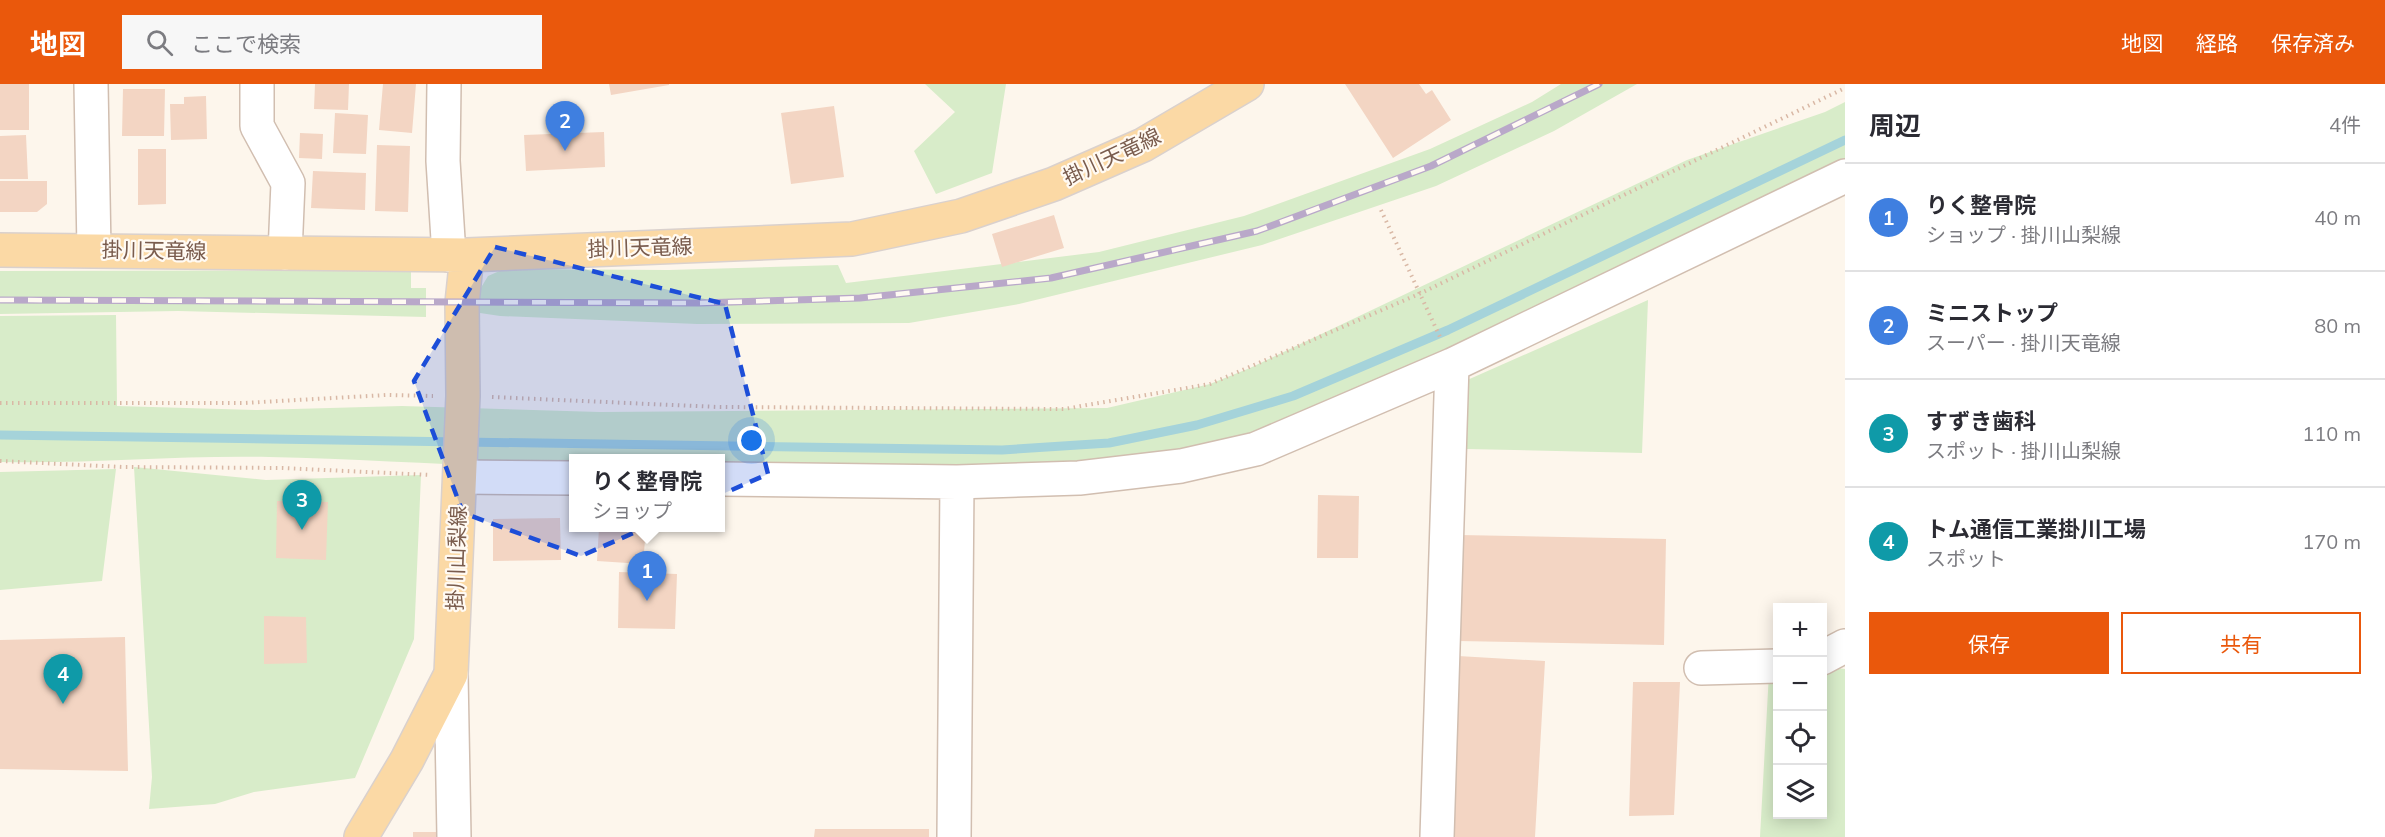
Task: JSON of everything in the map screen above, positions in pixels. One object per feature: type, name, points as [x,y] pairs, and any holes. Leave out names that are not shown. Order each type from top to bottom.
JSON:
[{"type":"main road","name":"掛川天竜線","points":[[0,250],[458,255],[852,239],[962,216],[1053,184],[1143,145],[1246,84]]},
{"type":"main road","name":"掛川山梨線","points":[[361,837],[407,760],[451,674],[462,399],[462,303],[458,255]]},
{"type":"street","points":[[92,84],[94,250]]},
{"type":"street","points":[[257,84],[257,126],[288,183],[285,253]]},
{"type":"street","points":[[444,84],[443,161],[458,255]]},
{"type":"street","points":[[725,479],[957,482],[1079,478],[1181,466],[1256,449],[1446,351],[1845,176]]},
{"type":"street","points":[[1437,837],[1446,351]]},
{"type":"street","points":[[460,472],[569,478]]},
{"type":"street","points":[[954,837],[957,482]]},
{"type":"street","points":[[1824,657],[1845,646]]},
{"type":"street","points":[[1701,668],[1773,666]]},
{"type":"street","points":[[451,674],[454,837]]},
{"type":"path","points":[[0,403],[244,403],[386,395],[718,407],[1064,409],[1210,384],[1420,296],[1845,88]]},
{"type":"path","points":[[1381,210],[1446,351]]},
{"type":"path","points":[[0,461],[123,466],[460,472]]},
{"type":"highlighted area","points":[[495,247],[725,304],[768,474],[581,556],[463,513],[414,381]]},
{"type":"green space","points":[[925,84],[1006,84],[992,173],[936,194],[914,151],[955,112]]},
{"type":"green space","points":[[1561,84],[1637,84],[1554,131],[1436,186],[1262,245],[1019,304],[909,323],[697,324],[500,316],[480,313],[476,296],[488,276],[504,269],[669,270],[838,265],[846,283],[1099,252],[1244,216],[1430,149],[1532,102]]},
{"type":"green space","points":[[1845,102],[1845,159],[1432,360],[1297,421],[1203,448],[963,473],[725,471],[725,454],[569,454],[569,468],[269,457],[0,462],[0,316],[116,315],[117,406],[257,410],[402,406],[600,412],[1107,408],[1210,384],[1250,368],[1687,160],[1825,112]]},
{"type":"green space","points":[[411,270],[411,288],[426,288],[426,317],[178,311],[0,314],[0,271]]},
{"type":"green space","points":[[1648,300],[1642,453],[1467,449],[1465,381]]},
{"type":"green space","points":[[134,467],[266,480],[421,475],[414,639],[355,778],[254,792],[215,804],[149,809],[152,777]]},
{"type":"green space","points":[[116,469],[102,581],[0,590],[0,472]]},
{"type":"green space","points":[[1827,669],[1845,669],[1845,837],[1760,837],[1769,673],[1773,673],[1773,819],[1827,819]]},
{"type":"building","points":[[0,84],[29,84],[29,130],[0,130]]},
{"type":"building","points":[[315,84],[349,84],[348,110],[314,109]]},
{"type":"building","points":[[383,84],[416,84],[412,133],[379,130]]},
{"type":"building","points":[[609,84],[669,84],[669,85],[611,95]]},
{"type":"building","points":[[1345,84],[1419,84],[1426,94],[1432,90],[1451,120],[1393,158]]},
{"type":"building","points":[[123,89],[165,89],[164,136],[122,136]]},
{"type":"building","points":[[206,96],[207,139],[171,140],[170,104],[184,104],[184,97]]},
{"type":"building","points":[[834,106],[844,177],[791,184],[781,113]]},
{"type":"building","points":[[335,113],[368,115],[366,154],[333,153]]},
{"type":"building","points":[[604,132],[605,167],[526,171],[524,135]]},
{"type":"building","points":[[300,133],[323,134],[322,159],[299,158]]},
{"type":"building","points":[[26,135],[28,179],[0,179],[0,136]]},
{"type":"building","points":[[377,145],[410,146],[408,212],[375,211]]},
{"type":"building","points":[[138,149],[166,149],[166,204],[138,205]]},
{"type":"building","points":[[313,171],[366,173],[365,210],[311,208]]},
{"type":"building","points":[[0,181],[47,181],[47,204],[37,212],[0,212]]},
{"type":"building","points":[[1054,215],[1064,248],[1002,267],[992,234]]},
{"type":"building","points":[[1318,495],[1359,496],[1358,558],[1317,558]]},
{"type":"building","points":[[277,501],[328,502],[326,560],[276,558]]},
{"type":"building","points":[[560,518],[561,560],[493,561],[493,519]]},
{"type":"building","points":[[599,532],[646,532],[643,564],[597,561]]},
{"type":"building","points":[[1460,535],[1666,539],[1664,645],[1458,641]]},
{"type":"building","points":[[619,572],[677,574],[675,629],[618,628]]},
{"type":"building","points":[[264,616],[306,617],[307,663],[264,664]]},
{"type":"building","points":[[125,637],[128,771],[0,769],[0,640]]},
{"type":"building","points":[[1458,656],[1545,661],[1535,837],[1449,837]]},
{"type":"building","points":[[1633,682],[1680,682],[1674,815],[1629,816]]},
{"type":"building","points":[[815,829],[929,829],[929,837],[814,837]]},
{"type":"building","points":[[413,832],[437,832],[437,837],[413,837]]},
{"type":"waterway","points":[[0,435],[1002,450],[1109,443],[1197,425],[1293,396],[1448,330],[1845,140]]},
{"type":"railway","points":[[0,300],[700,303],[860,298],[1051,278],[1257,231],[1431,166],[1599,84]]},
{"type":"place","name":"ミニストップ","points":[[565,151]]},
{"type":"place","name":"すずき歯科","points":[[302,530]]},
{"type":"place","name":"りく整骨院","points":[[647,601]]},
{"type":"place","name":"トム通信工業掛川工場","points":[[63,704]]}]
